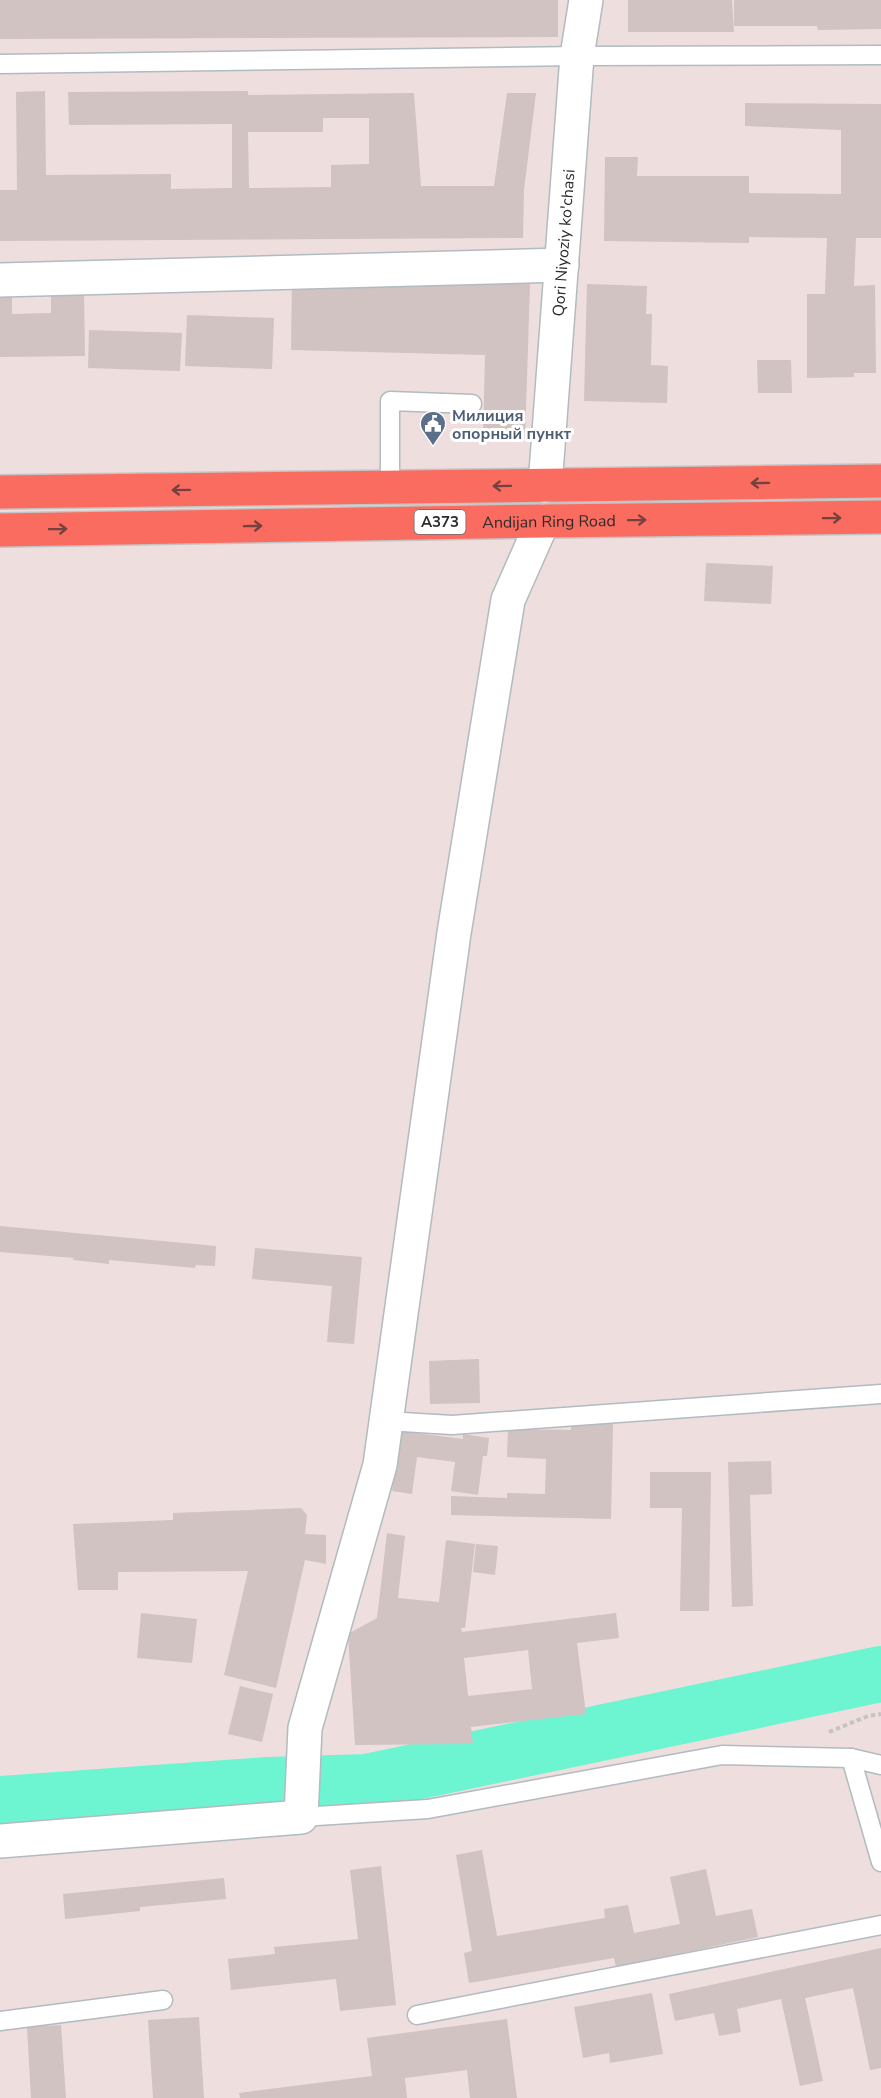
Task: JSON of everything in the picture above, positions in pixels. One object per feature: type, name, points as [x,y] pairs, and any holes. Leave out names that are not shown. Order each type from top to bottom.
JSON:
[{"type":"highway","name":"A373","points":[[0,492],[881,481]]},
{"type":"highway","name":"Andijan Ring Road","points":[[0,530],[881,518]]},
{"type":"street","name":"Qori Niyoziy ko'chasi","points":[[545,486],[577,56],[586,0]]},
{"type":"street","points":[[0,280],[562,265]]},
{"type":"street","points":[[0,1840],[301,1816],[305,1728],[381,1465],[454,933],[508,600],[543,521]]},
{"type":"lane","points":[[0,64],[577,56],[881,55]]},
{"type":"lane","points":[[390,488],[390,402],[472,404]]},
{"type":"lane","points":[[386,1421],[452,1425],[881,1394]]},
{"type":"lane","points":[[301,1816],[428,1809],[722,1755],[851,1758],[881,1765]]},
{"type":"lane","points":[[851,1758],[881,1862]]},
{"type":"lane","points":[[417,2015],[881,1925]]},
{"type":"lane","points":[[0,2021],[163,2000]]},
{"type":"building","points":[[0,0],[558,0],[558,37],[0,39]]},
{"type":"building","points":[[628,0],[732,0],[734,32],[628,32]]},
{"type":"building","points":[[734,0],[881,0],[881,29],[818,30],[817,26],[734,26]]},
{"type":"building","points":[[45,91],[46,175],[171,174],[171,189],[232,188],[232,124],[69,125],[68,92],[248,91],[248,95],[414,93],[421,186],[494,186],[507,93],[536,93],[524,190],[523,238],[0,241],[0,190],[17,190],[16,92]],"holes":[[[323,118],[369,118],[369,164],[331,165],[331,187],[249,188],[248,132],[323,132]]]},
{"type":"building","points":[[745,103],[881,104],[881,238],[856,238],[854,286],[875,285],[876,373],[854,373],[854,377],[807,378],[807,294],[825,294],[827,238],[749,237],[749,243],[604,241],[605,157],[638,157],[637,176],[749,176],[749,193],[841,194],[841,130],[745,126]]},
{"type":"building","points":[[292,277],[530,284],[525,439],[483,438],[485,355],[291,350]]},
{"type":"building","points":[[587,284],[647,286],[646,314],[652,314],[651,365],[668,366],[667,403],[584,401]]},
{"type":"building","points":[[51,293],[84,293],[85,356],[0,357],[0,295],[12,294],[12,314],[51,313]]},
{"type":"building","points":[[187,315],[274,318],[272,369],[185,366]]},
{"type":"building","points":[[89,330],[182,333],[180,371],[88,368]]},
{"type":"building","points":[[757,360],[791,360],[792,393],[758,393]]},
{"type":"building","points":[[706,563],[773,566],[771,604],[704,601]]},
{"type":"building","points":[[0,1226],[216,1246],[215,1266],[196,1265],[195,1268],[109,1260],[109,1264],[73,1260],[74,1258],[0,1252]]},
{"type":"building","points":[[255,1248],[362,1257],[354,1344],[327,1342],[332,1286],[252,1279]]},
{"type":"building","points":[[479,1359],[480,1403],[430,1404],[429,1361]]},
{"type":"building","points":[[571,1423],[613,1424],[611,1519],[451,1515],[451,1496],[507,1498],[507,1493],[545,1494],[546,1459],[507,1457],[508,1429],[571,1430]]},
{"type":"building","points":[[400,1431],[463,1439],[463,1434],[489,1438],[487,1456],[483,1456],[478,1495],[451,1491],[455,1462],[417,1457],[412,1494],[392,1491]]},
{"type":"building","points":[[771,1461],[772,1494],[750,1495],[753,1606],[732,1607],[728,1462]]},
{"type":"building","points":[[650,1472],[711,1472],[709,1611],[680,1611],[682,1508],[650,1508]]},
{"type":"building","points":[[301,1508],[307,1515],[305,1534],[326,1535],[326,1564],[305,1560],[276,1688],[224,1675],[248,1571],[118,1572],[118,1590],[78,1590],[73,1524],[173,1520],[173,1513]]},
{"type":"building","points":[[387,1533],[405,1536],[398,1598],[439,1602],[446,1540],[475,1544],[465,1628],[461,1628],[462,1632],[616,1613],[619,1638],[577,1643],[586,1714],[471,1727],[473,1744],[355,1745],[348,1634],[377,1618]],"holes":[[[528,1650],[532,1689],[468,1696],[464,1658]]]},
{"type":"building","points":[[476,1544],[498,1546],[495,1575],[473,1572]]},
{"type":"building","points":[[141,1613],[197,1619],[192,1663],[137,1658]]},
{"type":"building","points":[[240,1686],[273,1694],[262,1742],[228,1734]]},
{"type":"building","points":[[482,1850],[497,1936],[605,1918],[604,1909],[628,1905],[634,1933],[680,1924],[670,1877],[706,1869],[716,1916],[752,1909],[758,1937],[616,1967],[614,1958],[469,1983],[464,1953],[472,1951],[456,1855]]},
{"type":"building","points":[[381,1866],[396,2005],[340,2011],[336,1979],[231,1990],[228,1959],[275,1954],[274,1947],[358,1939],[350,1870]]},
{"type":"building","points":[[224,1878],[226,1899],[140,1907],[140,1911],[65,1919],[63,1894]]},
{"type":"building","points":[[881,1948],[881,2068],[870,2070],[853,1988],[805,1998],[823,2081],[800,2086],[781,1999],[737,2009],[741,2032],[719,2036],[714,2013],[675,2021],[669,1994]]},
{"type":"building","points":[[652,1993],[663,2054],[610,2063],[609,2053],[583,2058],[574,2007]]},
{"type":"building","points":[[199,2017],[204,2098],[153,2098],[148,2020]]},
{"type":"building","points":[[507,2019],[517,2098],[470,2098],[467,2070],[405,2078],[407,2098],[240,2098],[239,2093],[372,2076],[367,2038]]},
{"type":"building","points":[[61,2025],[66,2098],[31,2098],[27,2027]]},
{"type":"waterway","points":[[0,1804],[268,1785],[367,1782],[881,1674]]},
{"type":"place","name":"Милиция опорный пункт","points":[[433,447]]}]
